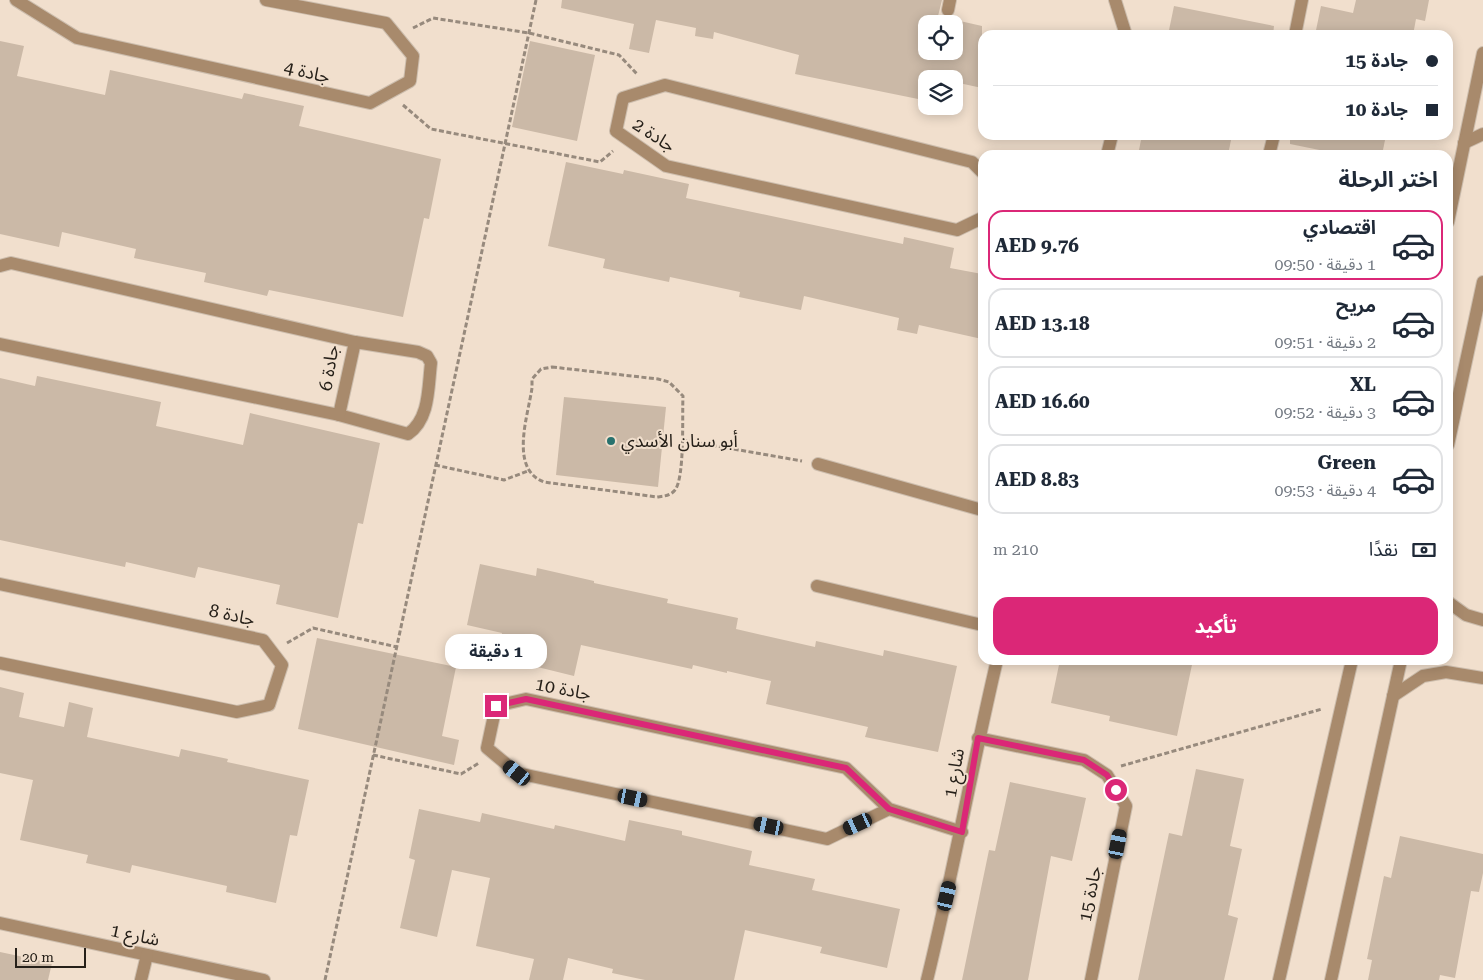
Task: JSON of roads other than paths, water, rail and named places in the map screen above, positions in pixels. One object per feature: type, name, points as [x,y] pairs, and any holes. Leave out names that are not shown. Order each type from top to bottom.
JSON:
[{"type":"street","name":"جادة 4","points":[[16,0],[77,38],[370,103],[410,81],[414,56],[386,23],[266,0]]},
{"type":"street","points":[[1114,0],[1124,30]]},
{"type":"street","points":[[1296,30],[1302,0]]},
{"type":"street","points":[[1453,197],[1464,143],[1481,80],[1483,54]]},
{"type":"street","name":"جادة 2","points":[[978,168],[972,162],[665,85],[623,98],[616,131],[666,166],[957,230],[978,220]]},
{"type":"street","points":[[1464,143],[1483,134]]},
{"type":"street","name":"جادة 6","points":[[0,266],[11,263],[355,342],[339,415],[0,344]]},
{"type":"street","points":[[1453,422],[1483,282]]},
{"type":"street","points":[[339,415],[408,434],[417,428],[423,418],[431,363],[428,356],[418,352],[355,342]]},
{"type":"street","points":[[818,464],[978,509]]},
{"type":"street","name":"جادة 8","points":[[0,584],[263,640],[282,665],[269,705],[237,712],[0,664]]},
{"type":"street","points":[[817,586],[978,624]]},
{"type":"street","points":[[1453,606],[1466,615],[1483,620]]},
{"type":"street","name":"شارع 1","points":[[927,980],[962,832],[978,738],[996,665]]},
{"type":"street","points":[[1280,980],[1342,703],[1348,665]]},
{"type":"street","points":[[1331,980],[1400,665]]},
{"type":"street","points":[[1393,696],[1423,676],[1446,672],[1483,678]]},
{"type":"street","name":"جادة 10","points":[[889,809],[827,839],[517,773],[487,748],[496,706],[526,699],[846,768],[889,809],[962,832]]},
{"type":"street","name":"جادة 15","points":[[978,738],[1084,760],[1107,775],[1126,806],[1091,980]]},
{"type":"street","name":"شارع 1","points":[[0,923],[264,980]]},
{"type":"street","points":[[141,980],[147,955]]},
{"type":"place","name":"أبو سنان الأسدي","points":[[611,441]]}]
